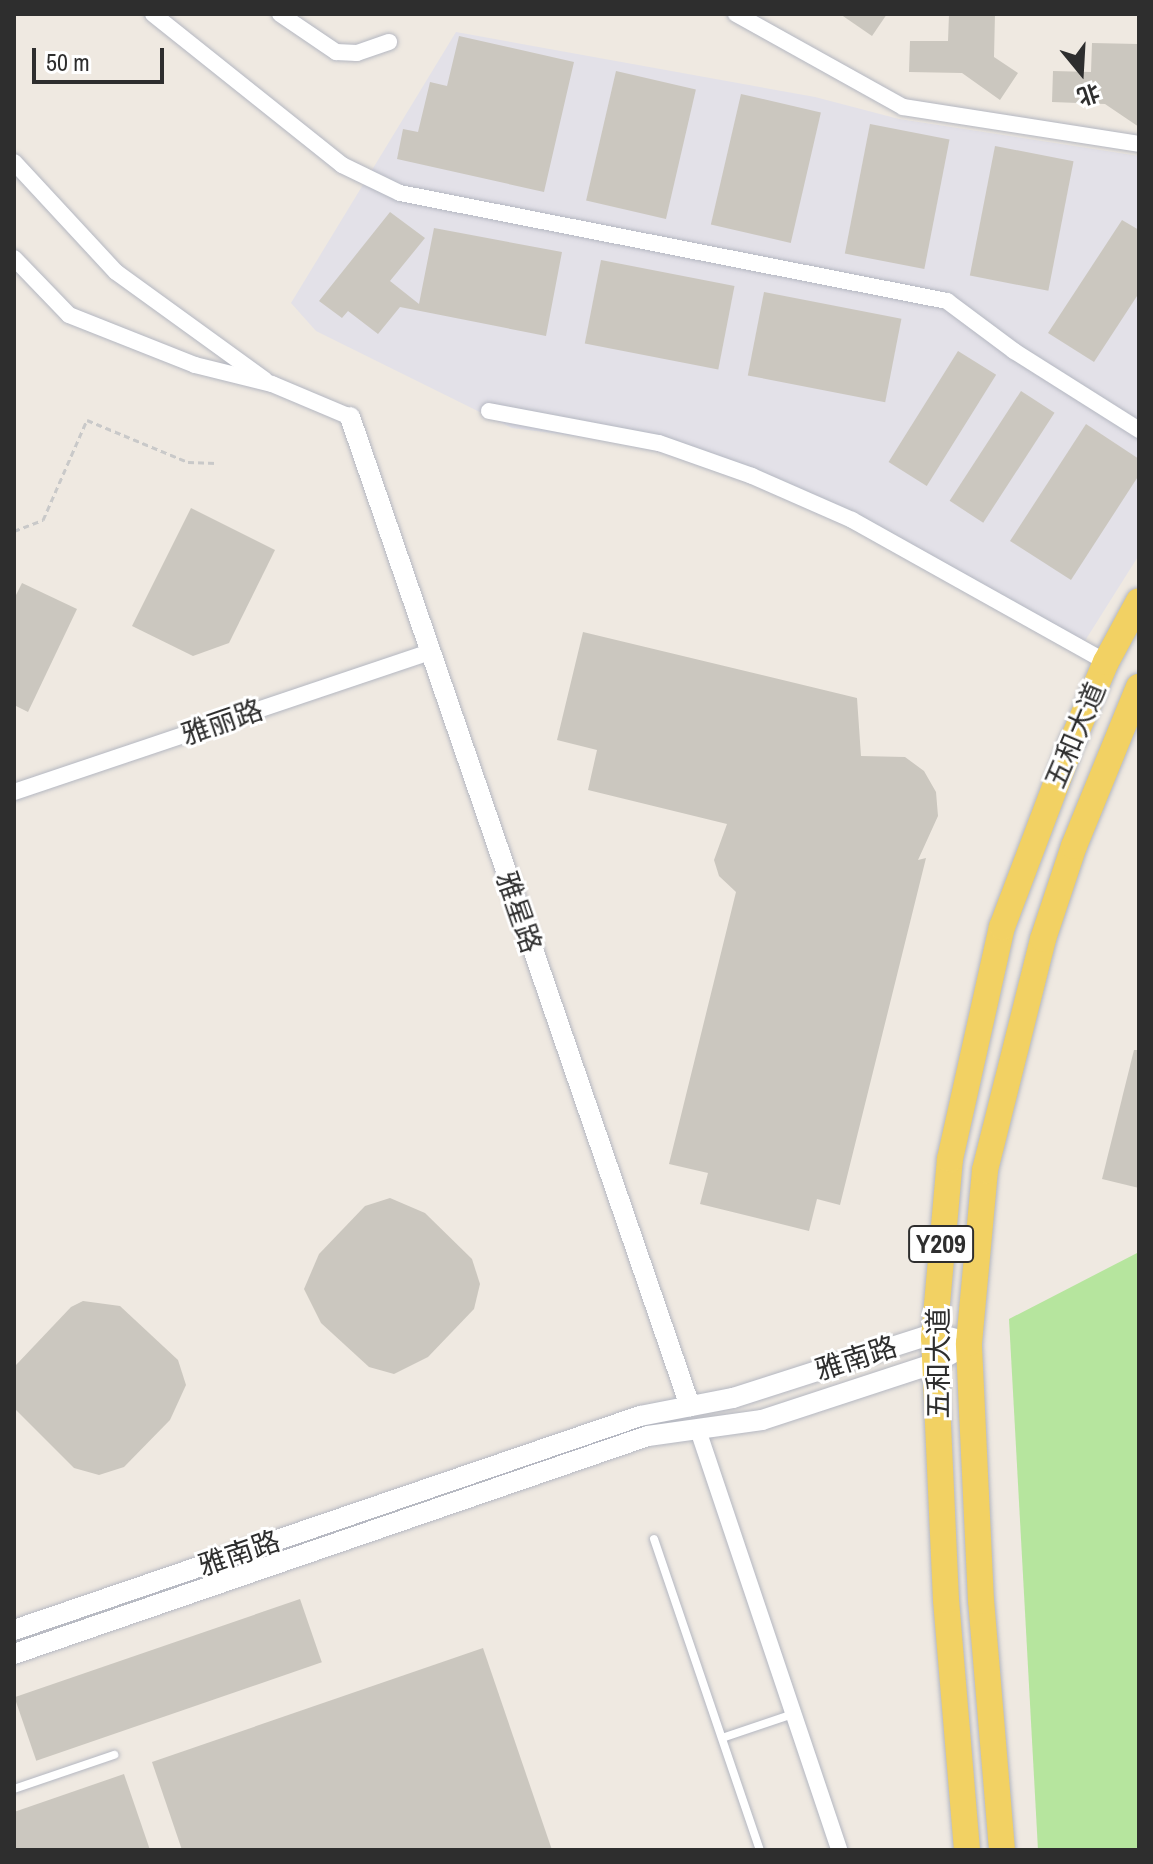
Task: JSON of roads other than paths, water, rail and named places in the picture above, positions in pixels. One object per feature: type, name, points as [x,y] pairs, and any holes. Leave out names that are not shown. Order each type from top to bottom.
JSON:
[{"type":"main road","name":"Y209","points":[[1106,662],[1139,601]]},
{"type":"main road","name":"五和大道","points":[[967,1850],[946,1600],[935,1363],[950,1159],[1002,927],[1106,662]]},
{"type":"main road","name":"五和大道","points":[[1002,1850],[981,1601],[969,1343],[985,1170],[1013,1053],[1074,846],[1139,687]]},
{"type":"street","points":[[153,14],[342,165],[400,193],[947,301],[1014,351],[1139,430]]},
{"type":"street","points":[[280,14],[336,52],[357,53],[389,42]]},
{"type":"street","points":[[736,14],[903,107],[1139,144]]},
{"type":"street","points":[[14,162],[116,272],[272,384]]},
{"type":"street","points":[[14,258],[69,315],[195,365],[272,384],[350,417]]},
{"type":"street","points":[[489,411],[659,443],[752,476],[852,520],[1106,662]]},
{"type":"street","name":"雅星路","points":[[350,417],[690,1406]]},
{"type":"street","name":"雅丽路","points":[[14,792],[430,652]]},
{"type":"street","name":"雅南路","points":[[14,1630],[640,1416],[733,1398],[935,1333],[969,1343]]},
{"type":"street","name":"雅南路","points":[[14,1654],[648,1436],[738,1427],[935,1363],[969,1343]]},
{"type":"street","points":[[698,1430],[839,1850]]},
{"type":"lane","points":[[654,1539],[760,1850]]},
{"type":"lane","points":[[722,1738],[793,1714]]},
{"type":"lane","points":[[14,1789],[114,1755]]}]
